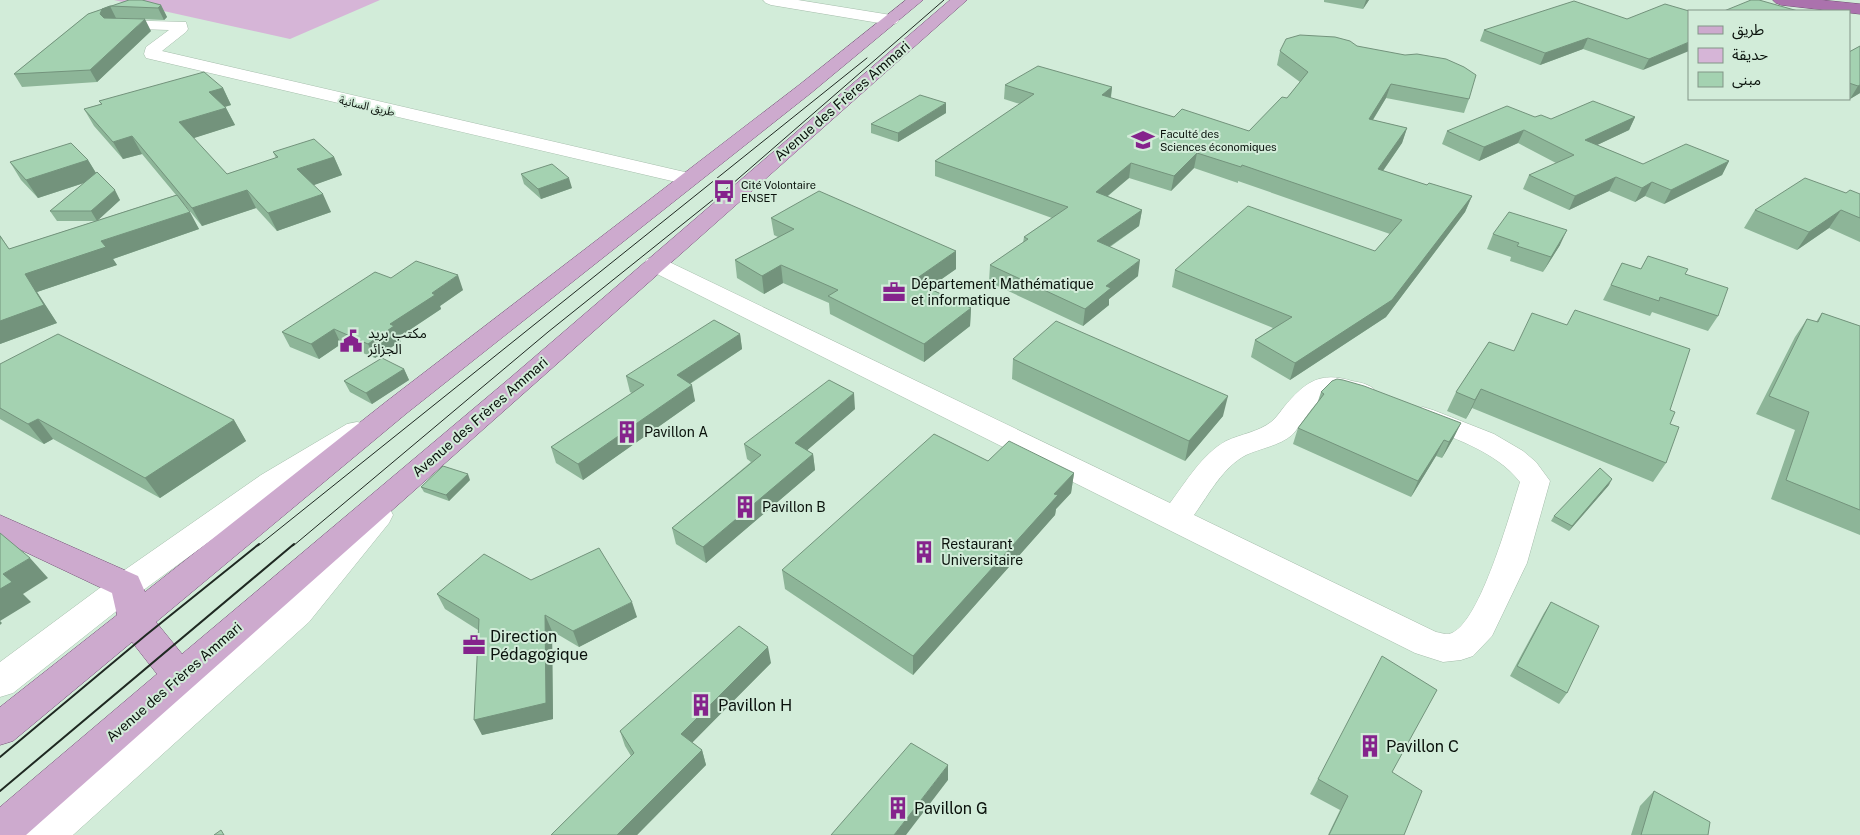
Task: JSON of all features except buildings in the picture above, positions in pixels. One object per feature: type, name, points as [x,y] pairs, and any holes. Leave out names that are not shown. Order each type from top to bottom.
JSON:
[{"type":"highway","points":[[1781,0],[1860,9]]},
{"type":"main road","name":"Avenue des Frères Ammari","points":[[0,729],[397,407],[916,0]]},
{"type":"main road","name":"Avenue des Frères Ammari","points":[[0,832],[959,0]]},
{"type":"main road","points":[[0,527],[126,586],[135,621],[180,677]]},
{"type":"street","points":[[771,0],[891,20]]},
{"type":"street","name":"طريق السانية","points":[[116,25],[182,26],[152,51],[152,54],[447,125],[689,179]]},
{"type":"street","points":[[655,264],[1174,520],[1426,643],[1442,648],[1461,646],[1480,626],[1511,563],[1535,481],[1530,473],[1513,458],[1475,436],[1346,386],[1334,384],[1320,386],[1312,392],[1282,428],[1246,443],[1228,453],[1174,520]]},
{"type":"street","points":[[0,682],[126,586],[271,482],[397,407]]},
{"type":"street","points":[[44,835],[297,612],[409,478]]},
{"type":"green space","points":[[114,0],[380,0],[290,39]]},
{"type":"tram line","points":[[293,546],[548,332],[724,191],[944,0]]},
{"type":"tram line","points":[[258,546],[867,58]]},
{"type":"tram line","points":[[0,757],[259,544]]},
{"type":"tram line","points":[[0,791],[294,544]]},
{"type":"place","name":"Faculté des Sciences économiques","points":[[1143,140]]},
{"type":"place","name":"Cité Volontaire ENSET","points":[[724,191]]},
{"type":"place","name":"Département Mathématique et informatique","points":[[894,292]]},
{"type":"place","name":"مكتب بريد الجزائر","points":[[351,341]]},
{"type":"place","name":"Pavillon A","points":[[627,432]]},
{"type":"place","name":"Pavillon B","points":[[745,507]]},
{"type":"place","name":"Restaurant Universitaire","points":[[924,552]]},
{"type":"place","name":"Direction Pédagogique","points":[[474,645]]},
{"type":"place","name":"Pavillon H","points":[[701,705]]},
{"type":"place","name":"Pavillon C","points":[[1370,746]]},
{"type":"place","name":"Pavillon G","points":[[898,808]]}]
